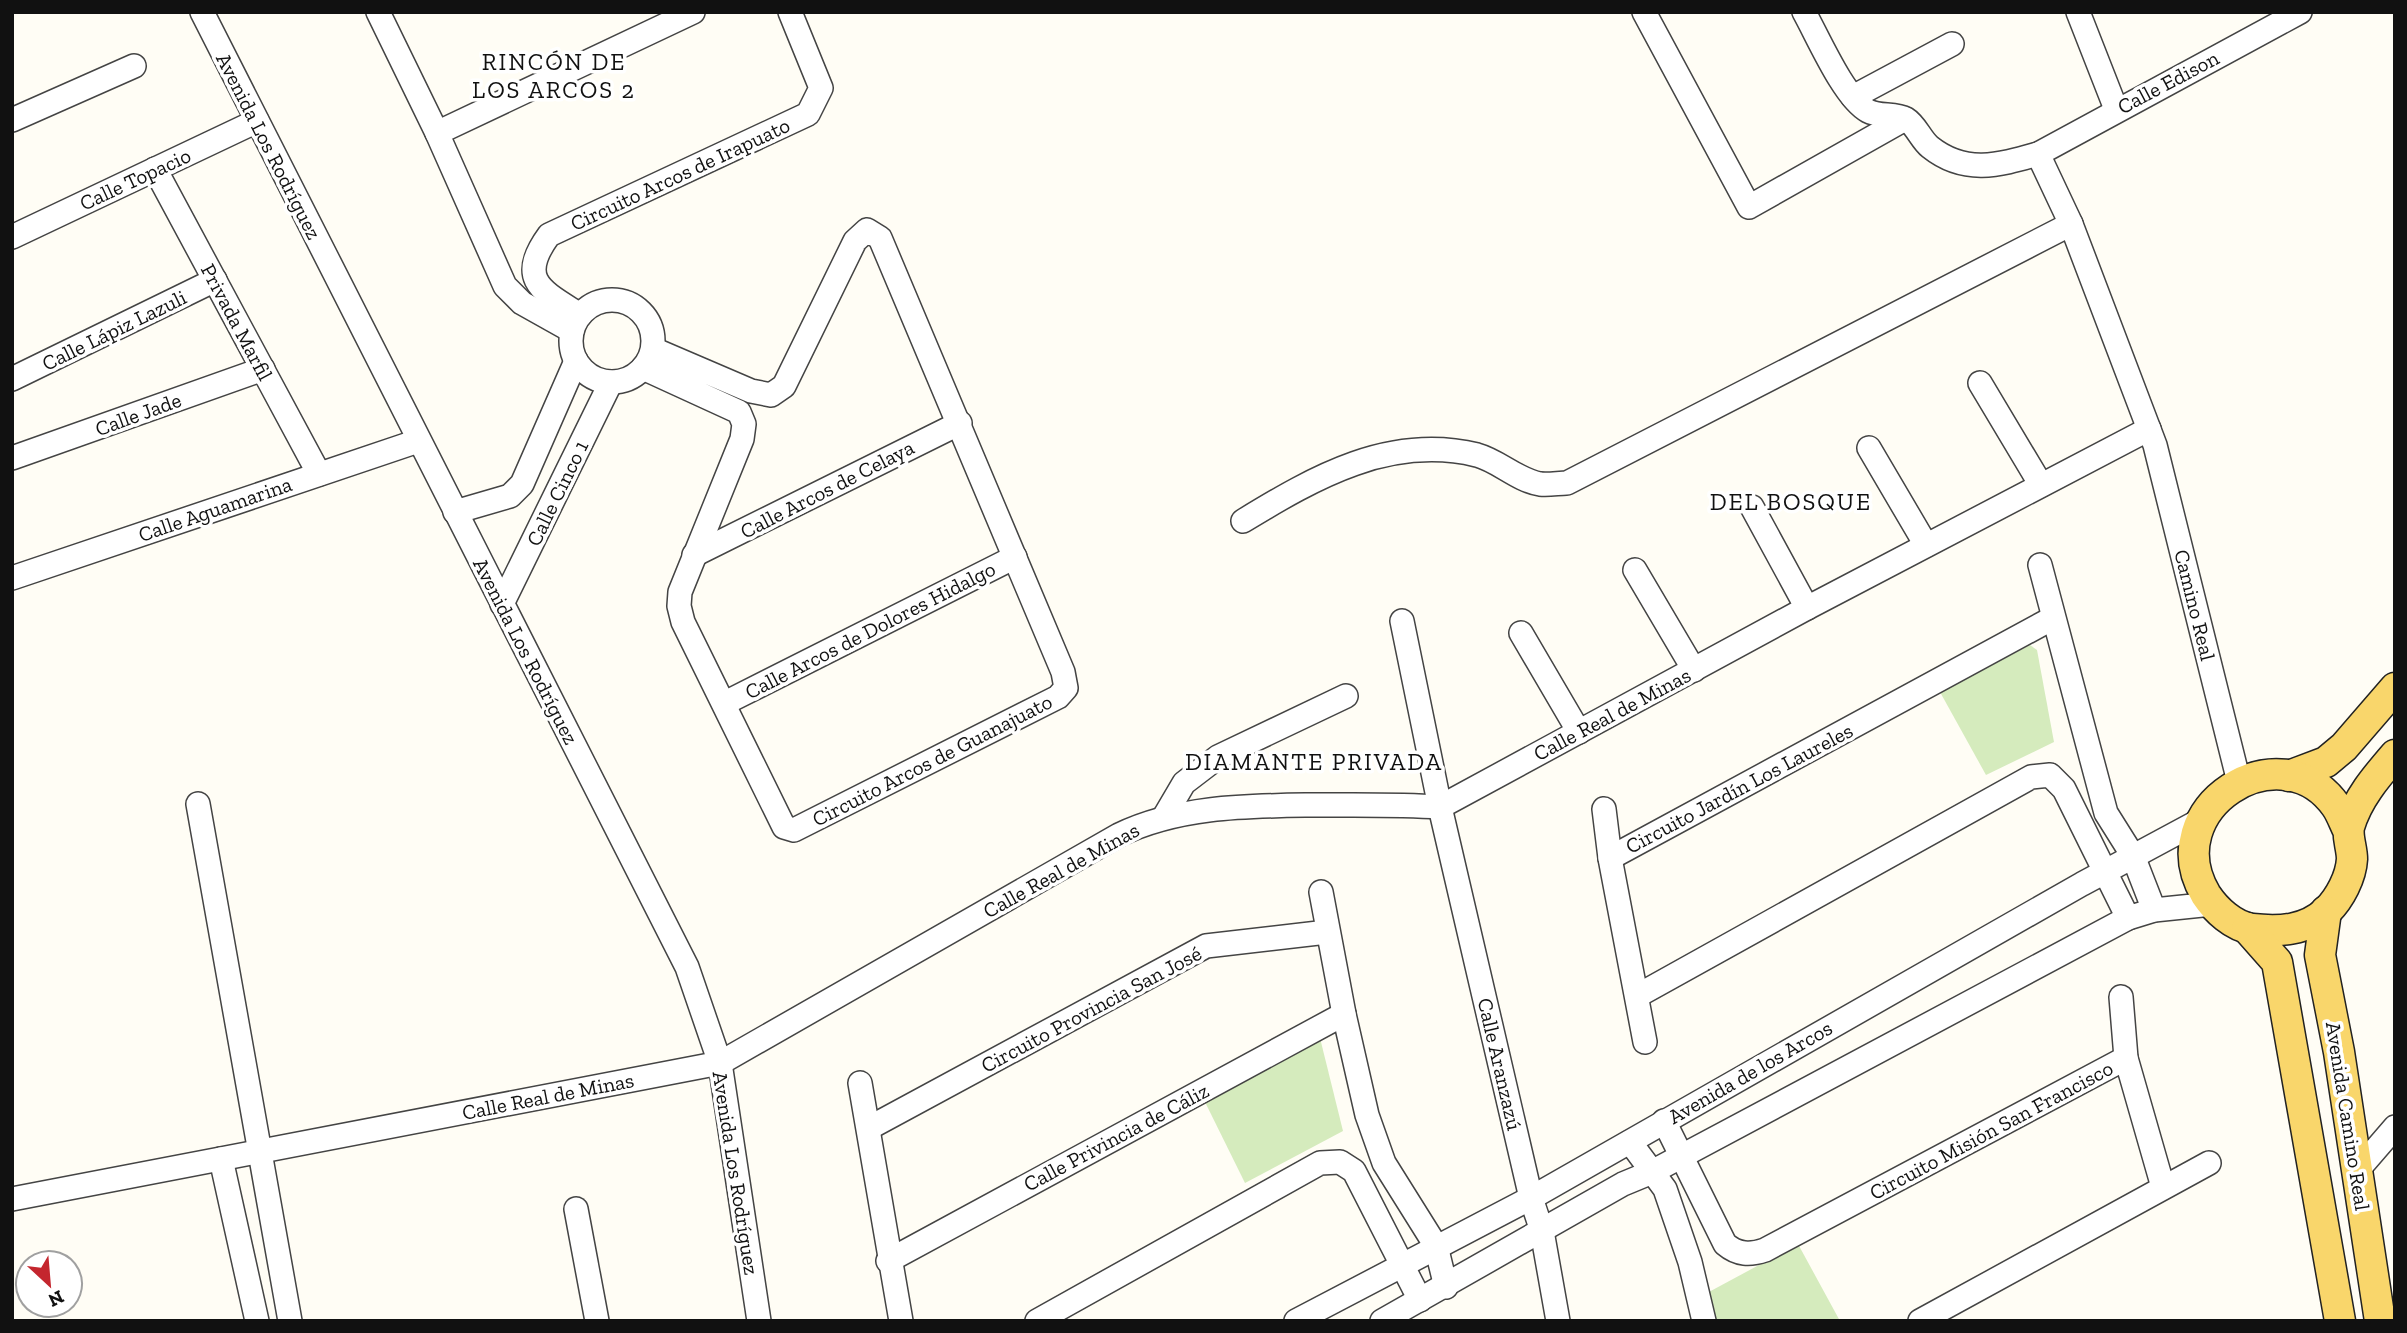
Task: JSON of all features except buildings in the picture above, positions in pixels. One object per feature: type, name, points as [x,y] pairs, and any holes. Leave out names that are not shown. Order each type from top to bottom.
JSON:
[{"type":"main road","points":[[2289,776],[2326,762],[2344,747],[2395,688]]},
{"type":"main road","points":[[2348,830],[2370,784],[2395,755]]},
{"type":"main road","points":[[2263,775],[2289,776],[2315,786],[2336,805],[2348,830],[2352,859],[2344,888],[2326,911],[2304,926],[2278,932],[2247,928],[2230,920],[2212,904],[2200,883],[2194,860],[2195,840],[2201,820],[2219,796],[2239,782],[2263,775]]},
{"type":"main road","name":"Avenida Camino Real","points":[[2326,911],[2320,955],[2340,1052],[2357,1171],[2384,1284],[2379,1321]]},
{"type":"main road","name":"Avenida Camino Real","points":[[2247,928],[2277,962],[2340,1321]]},
{"type":"street","name":"Avenida Los Rodríguez","points":[[202,12],[687,967],[720,1063],[759,1321]]},
{"type":"street","points":[[378,12],[438,133],[505,286],[522,303],[576,323]]},
{"type":"street","points":[[438,133],[693,12]]},
{"type":"street","name":"Circuito Arcos de Irapuato","points":[[576,323],[545,293],[533,274],[536,253],[549,235],[808,114],[821,88],[790,12]]},
{"type":"street","points":[[1644,12],[1749,207],[1905,119]]},
{"type":"street","points":[[1804,12],[1853,97],[1869,112],[1905,119]]},
{"type":"street","points":[[2078,12],[2116,109]]},
{"type":"street","name":"Calle Edison","points":[[1905,119],[1929,146],[1948,158],[1972,167],[1995,167],[2038,154],[2116,109],[2300,12]]},
{"type":"street","points":[[1853,97],[1952,44]]},
{"type":"street","points":[[12,120],[134,66]]},
{"type":"street","name":"Calle Topacio","points":[[12,237],[257,121]]},
{"type":"street","name":"Camino Real","points":[[2038,154],[2071,224],[2149,429],[2239,782]]},
{"type":"street","name":"Privada Marfil","points":[[155,169],[319,474]]},
{"type":"street","points":[[1243,521],[1297,488],[1336,469],[1396,450],[1444,448],[1481,456],[1541,484],[1567,483],[2071,224]]},
{"type":"street","name":"Circuito Arcos de Guanajuato","points":[[867,230],[880,238],[1016,557],[1063,672],[1066,688],[1058,697],[794,830],[784,827],[683,622],[679,606],[680,592],[742,439],[744,424],[739,412],[648,358],[771,395],[784,386],[855,241],[867,230]]},
{"type":"street","name":"Calle Lápiz Lazuli","points":[[12,379],[215,281]]},
{"type":"street","points":[[607,300],[623,301],[637,307],[647,319],[653,333],[648,358],[623,380],[611,382],[597,379],[576,361],[572,346],[576,323],[592,304],[607,300]]},
{"type":"street","points":[[455,512],[510,496],[522,484],[576,361]]},
{"type":"street","name":"Calle Jade","points":[[12,458],[263,369]]},
{"type":"street","name":"Calle Cinco 1","points":[[502,604],[611,382]]},
{"type":"street","points":[[1980,383],[2041,485]]},
{"type":"street","name":"Calle Arcos de Celaya","points":[[694,555],[960,423]]},
{"type":"street","name":"Calle Real de Minas","points":[[12,1199],[720,1063],[1119,835],[1164,817],[1254,806],[1387,803],[1440,807],[1807,608],[2149,429]]},
{"type":"street","name":"Calle Aguamarina","points":[[12,578],[418,441]]},
{"type":"street","points":[[1869,448],[1926,545]]},
{"type":"street","points":[[1752,507],[1807,608]]},
{"type":"street","name":"Calle Arcos de Dolores Hidalgo","points":[[725,703],[1016,557]]},
{"type":"street","points":[[2040,565],[2106,813],[2133,856],[2154,910]]},
{"type":"street","points":[[1635,570],[1693,670]]},
{"type":"street","name":"Circuito Jardín Los Laureles","points":[[1645,1042],[1610,858],[2053,618]]},
{"type":"street","name":"Calle Aranzazú","points":[[1402,621],[1440,807],[1531,1198],[1542,1231],[1558,1321]]},
{"type":"street","points":[[1521,633],[1579,732]]},
{"type":"street","points":[[1164,817],[1184,782],[1218,757],[1346,696]]},
{"type":"street","points":[[1637,996],[2031,777],[2050,775],[2064,789],[2107,870],[2128,918]]},
{"type":"street","points":[[198,804],[289,1321]]},
{"type":"street","points":[[1604,809],[1610,858]]},
{"type":"street","name":"Avenida de los Arcos","points":[[1296,1321],[1531,1198],[2107,870],[2201,820]]},
{"type":"street","points":[[1321,892],[1344,1014],[1367,1115],[1384,1163],[1436,1246],[1446,1287]]},
{"type":"street","name":"Avenida de los Arcos","points":[[1382,1321],[1623,1184],[1652,1172],[2128,918],[2154,910],[2212,904]]},
{"type":"street","name":"Circuito Provincia San José","points":[[869,1128],[1206,946],[1328,932]]},
{"type":"street","points":[[2121,997],[2126,1059]]},
{"type":"street","name":"Calle Privincia de Cáliz","points":[[888,1261],[1344,1014]]},
{"type":"street","name":"Circuito Misión San Francisco","points":[[1664,1121],[1725,1244],[1732,1250],[1754,1254],[2126,1059],[2163,1187]]},
{"type":"street","points":[[860,1083],[888,1261],[901,1321]]},
{"type":"street","points":[[2357,1171],[2395,1127]]},
{"type":"street","points":[[1630,1142],[1665,1189],[1690,1262],[1704,1321]]},
{"type":"street","points":[[221,1159],[257,1321]]},
{"type":"street","points":[[1037,1321],[1320,1163],[1340,1162],[1354,1171],[1420,1300]]},
{"type":"street","points":[[1920,1321],[2209,1163]]},
{"type":"street","points":[[576,1209],[597,1321]]},
{"type":"green space","points":[[2030,645],[2037,650],[2054,742],[1986,775],[1940,692]]},
{"type":"green space","points":[[1320,1038],[1343,1131],[1245,1183],[1204,1100]]},
{"type":"green space","points":[[1798,1244],[1840,1321],[1713,1321],[1707,1293]]},
{"type":"district","name":"RINCÓN DE LOS ARCOS 2","points":[[554,75]]},
{"type":"district","name":"DEL BOSQUE","points":[[1791,501]]},
{"type":"district","name":"DIAMANTE PRIVADA","points":[[1314,761]]}]
